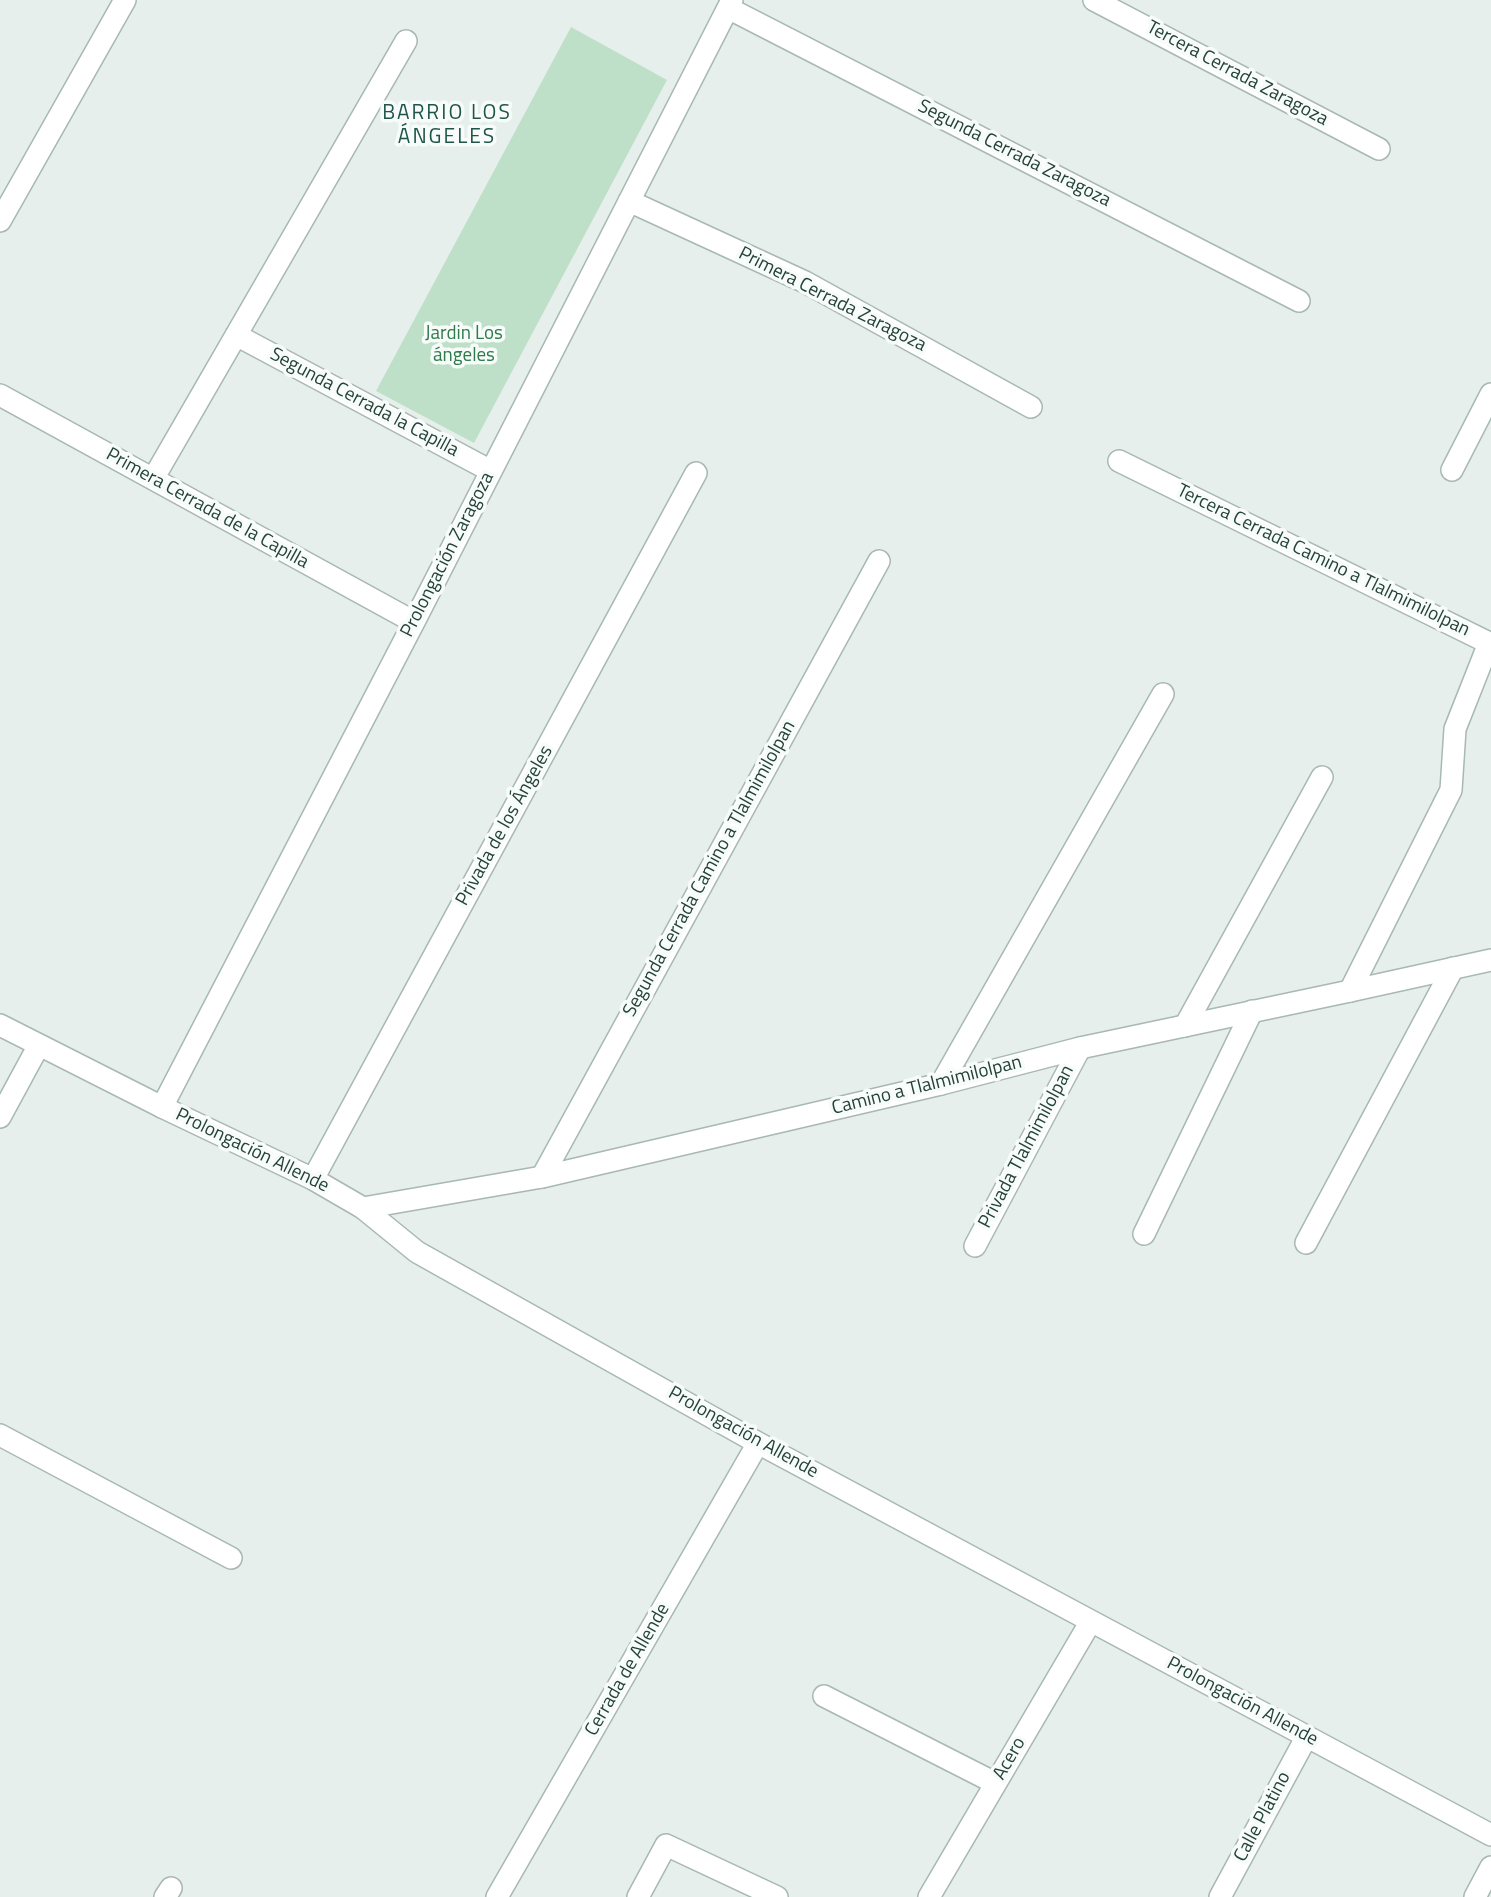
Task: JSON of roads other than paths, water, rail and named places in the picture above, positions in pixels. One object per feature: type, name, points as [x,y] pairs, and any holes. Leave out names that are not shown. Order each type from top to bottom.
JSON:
[{"type":"street","points":[[0,222],[125,0]]},
{"type":"street","name":"Tercera Cerrada Zaragoza","points":[[1094,0],[1379,149]]},
{"type":"street","name":"Prolongación Zaragoza","points":[[162,1107],[730,4]]},
{"type":"street","name":"Segunda Cerrada Zaragoza","points":[[730,4],[1299,301]]},
{"type":"street","points":[[153,479],[406,41]]},
{"type":"street","name":"Primera Cerrada Zaragoza","points":[[629,201],[805,282],[1031,407]]},
{"type":"street","name":"Segunda Cerrada la Capilla","points":[[236,335],[491,471]]},
{"type":"street","points":[[1452,470],[1491,394]]},
{"type":"street","name":"Primera Cerrada de la Capilla","points":[[0,395],[414,622]]},
{"type":"street","name":"Tercera Cerrada Camino a Tlalmimilolpan","points":[[1119,461],[1489,643],[1455,729],[1451,790],[1350,991]]},
{"type":"street","name":"Privada de los Ángeles","points":[[313,1179],[696,473]]},
{"type":"street","name":"Segunda Cerrada Camino a Tlalmimilolpan","points":[[542,1177],[879,561]]},
{"type":"street","points":[[941,1084],[1163,694]]},
{"type":"street","points":[[1185,1026],[1322,777]]},
{"type":"street","name":"Camino a Tlalmimilolpan","points":[[363,1208],[542,1177],[941,1084],[1080,1048],[1491,960]]},
{"type":"street","points":[[1306,1243],[1453,968]]},
{"type":"street","points":[[1144,1234],[1252,1011]]},
{"type":"street","name":"Prolongación Allende","points":[[0,1025],[313,1179],[363,1208],[417,1252],[758,1443],[1491,1835]]},
{"type":"street","points":[[0,1117],[39,1045]]},
{"type":"street","name":"Privada Tlalmimilolpan","points":[[975,1246],[1080,1048]]},
{"type":"street","points":[[0,1435],[231,1558]]},
{"type":"street","name":"Cerrada de Allende","points":[[497,1897],[758,1443]]},
{"type":"street","name":"Acero","points":[[929,1897],[1091,1621]]},
{"type":"street","points":[[824,1696],[996,1783]]},
{"type":"street","name":"Calle Platino","points":[[1220,1897],[1307,1736]]},
{"type":"street","points":[[638,1897],[666,1845],[777,1897]]},
{"type":"street","points":[[1475,1897],[1491,1867]]},
{"type":"district","name":"BARRIO LOS ÁNGELES","points":[[447,126]]},
{"type":"park label","name":"Jardin Los ángeles","points":[[464,345]]}]
